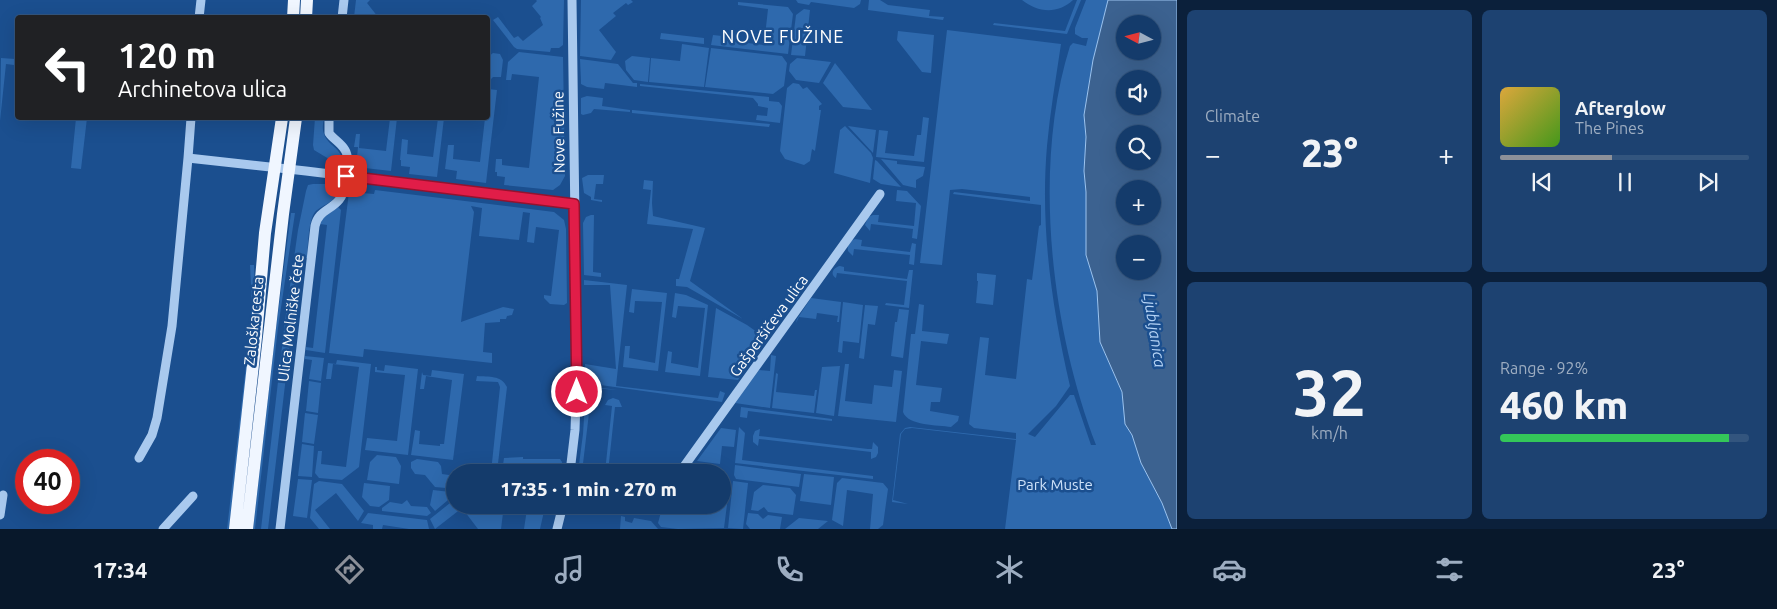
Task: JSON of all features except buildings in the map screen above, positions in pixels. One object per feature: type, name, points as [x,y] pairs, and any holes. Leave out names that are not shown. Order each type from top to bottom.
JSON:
[{"type":"main road","points":[[293,15],[294,0]]},
{"type":"main road","points":[[306,15],[307,0]]},
{"type":"main road","name":"Zaloška cesta","points":[[235,529],[266,233],[282,120]]},
{"type":"main road","name":"Zaloška cesta","points":[[247,529],[296,120]]},
{"type":"street","points":[[199,15],[201,0]]},
{"type":"street","points":[[342,15],[344,0]]},
{"type":"street","name":"Nove Fužine","points":[[571,464],[577,392],[572,0]]},
{"type":"street","points":[[139,458],[152,435],[157,418],[172,326],[191,120]]},
{"type":"street","name":"Ulica Molniške čete","points":[[280,529],[315,226],[319,216],[342,196],[348,160],[346,153],[328,132],[329,120]]},
{"type":"street","points":[[188,158],[574,204]]},
{"type":"street","name":"Gašperšičeva ulica","points":[[686,464],[880,194]]},
{"type":"street","points":[[0,516],[3,495]]},
{"type":"street","points":[[163,529],[193,496]]},
{"type":"street","points":[[557,529],[561,514]]},
{"type":"green space","points":[[356,0],[370,0],[367,3],[376,15],[354,15]]},
{"type":"green space","points":[[536,0],[564,0],[563,45],[559,48],[551,48],[550,52],[517,49],[493,20],[498,17],[514,38],[518,36],[523,41],[543,25],[541,17],[532,6]]},
{"type":"green space","points":[[581,0],[631,0],[633,2],[628,5],[626,3],[613,13],[616,16],[599,30],[616,52],[611,60],[580,56]]},
{"type":"green space","points":[[796,0],[861,0],[860,4],[854,8],[811,2],[809,5],[798,3]]},
{"type":"green space","points":[[869,0],[880,0],[888,5],[930,10],[929,16],[944,17],[943,20],[868,10]]},
{"type":"green space","points":[[1022,0],[1073,0],[1061,8],[1048,10],[1035,7]]},
{"type":"green space","points":[[1077,0],[1081,0],[1067,34],[993,25],[994,23],[1065,31]]},
{"type":"green space","name":"Park Muste","points":[[1086,0],[1108,0],[1093,60],[1084,115],[1086,137],[1084,171],[1086,255],[1097,291],[1100,342],[1122,393],[1126,424],[1132,435],[1141,463],[1162,503],[1172,529],[1005,529],[1016,440],[912,428],[905,429],[901,434],[893,500],[908,504],[892,502],[900,434],[905,428],[910,427],[1016,439],[1016,433],[974,428],[969,424],[980,337],[989,338],[985,375],[1016,379],[1027,279],[1032,280],[1039,226],[1041,225],[1041,205],[953,194],[954,192],[1030,201],[1030,197],[962,189],[950,190],[942,265],[920,263],[947,30],[1061,44],[1047,146],[1045,207],[1046,237],[1053,297],[1070,386],[1056,406],[1028,434],[1035,437],[1070,395],[1074,395],[1091,445],[1096,445],[1080,399],[1058,299],[1052,247],[1050,195],[1052,143],[1058,93],[1070,46],[1073,43],[1086,46],[1088,38],[1082,38],[1075,34],[1075,28]]},
{"type":"green space","points":[[738,2],[788,7],[793,14],[788,54],[711,45],[713,35],[731,37],[731,41],[764,45],[768,9],[738,5]]},
{"type":"green space","points":[[804,9],[810,10],[805,56],[791,55],[796,15]]},
{"type":"green space","points":[[898,31],[934,35],[931,73],[922,72],[897,40]]},
{"type":"green space","points":[[661,33],[704,38],[704,44],[660,39]]},
{"type":"green space","points":[[682,44],[709,48],[704,87],[649,82],[651,58],[680,61]]},
{"type":"green space","points":[[711,48],[782,56],[787,63],[784,86],[773,94],[705,87]]},
{"type":"green space","points":[[519,52],[563,57],[565,176],[560,185],[553,190],[504,185],[505,177],[497,176],[497,172],[495,172],[496,159],[502,159],[502,165],[529,168],[539,77],[512,74],[511,80],[506,80],[508,62]]},
{"type":"green space","points":[[493,53],[500,54],[503,60],[501,77],[493,77],[490,80],[490,55]]},
{"type":"green space","points":[[632,56],[650,58],[648,82],[634,80],[626,70],[625,61]]},
{"type":"green space","points":[[1,58],[15,59],[14,65],[6,64],[0,121]]},
{"type":"green space","points":[[797,58],[831,62],[819,83],[796,80],[789,71],[790,64]]},
{"type":"green space","points":[[580,59],[618,64],[633,83],[637,83],[637,87],[605,83],[604,89],[587,87],[581,84]]},
{"type":"green space","points":[[835,63],[872,110],[843,107],[823,83]]},
{"type":"green space","points":[[793,83],[799,84],[803,89],[807,87],[822,104],[819,106],[819,110],[821,110],[815,151],[812,149],[810,161],[804,165],[785,159],[780,151],[787,88]]},
{"type":"green space","points":[[640,84],[769,97],[769,101],[779,102],[782,106],[780,123],[756,120],[757,115],[767,116],[768,108],[758,106],[753,98],[640,86]]},
{"type":"green space","points":[[490,89],[497,90],[486,183],[456,179],[457,171],[445,169],[448,145],[454,145],[453,159],[480,162],[485,120],[490,120]]},
{"type":"green space","points":[[587,96],[603,98],[602,106],[630,110],[630,112],[594,109],[591,113],[583,115],[581,114],[581,98]]},
{"type":"green space","points":[[632,110],[770,124],[769,127],[632,113]]},
{"type":"green space","points":[[923,117],[929,118],[924,162],[876,157],[879,130],[888,131],[885,153],[914,156],[917,135],[921,135]]},
{"type":"green space","points":[[76,120],[87,120],[81,169],[71,168]]},
{"type":"green space","points":[[315,120],[324,120],[323,132],[328,141],[340,153],[342,161],[339,165],[314,150]]},
{"type":"green space","points":[[390,120],[397,120],[391,171],[356,167],[356,164],[363,164],[364,158],[357,157],[358,147],[354,147],[356,134],[360,134],[359,148],[386,151]]},
{"type":"green space","points":[[438,120],[444,120],[437,177],[409,174],[410,167],[401,166],[402,139],[408,140],[407,154],[433,157]]},
{"type":"green space","points":[[845,126],[871,153],[873,158],[870,183],[834,173],[840,130]]},
{"type":"green space","points":[[848,126],[876,130],[873,153]]},
{"type":"green space","points":[[881,159],[897,161],[897,164],[925,167],[923,176],[916,180],[916,188],[903,185]]},
{"type":"green space","points":[[875,160],[901,187],[881,184],[873,179]]},
{"type":"green space","points":[[588,175],[604,175],[603,184],[596,184],[594,199],[602,200],[602,202],[591,200],[591,197],[584,193],[582,178]]},
{"type":"green space","points":[[644,180],[653,181],[653,216],[705,228],[690,281],[743,319],[687,287],[676,286],[676,279],[679,279],[693,229],[647,224],[651,190],[643,189]]},
{"type":"green space","points":[[331,184],[339,188],[339,192],[334,199],[315,212],[310,228],[307,258],[300,258],[268,529],[261,529],[285,321],[298,230],[306,191],[308,185]]},
{"type":"green space","points":[[375,190],[554,212],[564,220],[566,229],[567,303],[564,305],[550,304],[544,298],[544,295],[551,296],[559,230],[536,227],[534,243],[527,242],[530,213],[523,212],[519,240],[479,236],[482,208],[471,206],[474,212],[461,322],[503,307],[514,309],[512,315],[507,316],[506,319],[500,319],[500,322],[485,323],[483,352],[492,353],[492,363],[364,349],[363,357],[329,353],[349,192],[374,194]]},
{"type":"green space","points":[[897,190],[907,191],[921,206],[917,239],[912,238],[913,229],[871,224],[870,231],[865,225],[868,217],[879,215],[878,222],[914,226],[916,203],[896,201]]},
{"type":"green space","points":[[338,207],[341,210],[325,353],[306,350],[306,347],[313,348],[327,225],[320,224],[323,218]]},
{"type":"green space","points":[[291,213],[295,213],[278,328],[255,529],[253,529],[276,328]]},
{"type":"green space","points":[[594,215],[593,272],[601,273],[601,277],[584,275],[583,223],[586,217]]},
{"type":"green space","points":[[855,239],[862,240],[861,246],[910,252],[912,243],[916,244],[914,265],[909,264],[910,255],[854,249],[853,256],[848,251],[848,247],[850,242]]},
{"type":"green space","points":[[250,265],[254,265],[255,297],[229,529],[227,529],[252,307]]},
{"type":"green space","points":[[840,266],[844,267],[844,271],[907,279],[909,270],[913,270],[909,308],[885,305],[886,303],[904,305],[907,281],[837,273],[836,278],[833,275],[833,271]]},
{"type":"green space","points":[[977,273],[996,275],[993,305],[976,303]]},
{"type":"green space","points":[[584,280],[627,285],[616,386],[718,398],[720,391],[725,393],[722,402],[586,383],[585,364],[616,369],[610,285],[584,285]]},
{"type":"green space","points":[[632,289],[667,293],[658,371],[623,367],[625,346],[630,346],[629,358],[655,363],[662,302],[635,301],[634,313],[629,312]]},
{"type":"green space","points":[[675,293],[686,295],[708,305],[700,376],[665,372],[668,351],[672,352],[671,363],[698,368],[705,308],[678,306],[676,318],[672,317]]},
{"type":"green space","points":[[811,298],[841,302],[839,322],[837,322],[838,316],[817,313],[816,319],[799,317],[796,323],[797,319]]},
{"type":"green space","points":[[843,302],[863,305],[859,343],[843,341],[842,353],[838,352]]},
{"type":"green space","points":[[919,304],[924,305],[922,331],[949,334],[947,344],[921,341],[916,385],[942,388],[940,402],[931,402],[930,411],[959,416],[958,421],[951,427],[917,422],[906,417],[903,412],[911,334],[915,334]]},
{"type":"green space","points":[[865,305],[878,306],[875,325],[868,324],[864,359],[859,358]]},
{"type":"green space","points":[[716,308],[747,325],[767,339],[738,380],[708,377]]},
{"type":"green space","points":[[899,309],[909,310],[903,358],[891,356],[895,322],[897,322]]},
{"type":"green space","points":[[771,355],[776,356],[770,408],[735,403],[759,370],[770,371]]},
{"type":"green space","points":[[305,356],[324,358],[321,381],[309,379],[312,360],[305,359]]},
{"type":"green space","points":[[337,360],[371,364],[359,467],[342,480],[319,478],[315,473],[318,451],[322,451],[321,464],[346,467],[359,367],[333,364],[331,379],[326,379],[328,363],[336,364]]},
{"type":"green space","points":[[845,364],[849,364],[845,401],[872,404],[874,385],[892,387],[894,370],[902,371],[896,422],[838,416]]},
{"type":"green space","points":[[385,365],[418,369],[408,455],[365,450],[367,438],[397,441],[405,375],[375,372],[375,367],[377,367],[377,370],[384,371]]},
{"type":"green space","points":[[840,366],[834,416],[816,413],[822,367]]},
{"type":"green space","points":[[432,370],[464,374],[453,460],[411,455],[415,430],[420,431],[419,444],[440,446],[440,444],[444,444],[452,380],[426,376],[424,389],[420,389],[422,372],[423,375],[431,376]]},
{"type":"green space","points":[[776,373],[778,374],[776,392],[814,396],[815,390],[817,390],[814,413],[772,408]]},
{"type":"green space","points":[[477,376],[490,377],[501,380],[507,387],[498,464],[492,464],[500,387],[498,382],[476,381]]},
{"type":"green space","points":[[309,381],[321,383],[318,413],[306,411]]},
{"type":"green space","points":[[586,386],[618,390],[592,388],[583,464],[579,464]]},
{"type":"green space","points":[[613,398],[619,400],[622,407],[615,407],[609,464],[606,464],[612,406],[605,405],[608,400]]},
{"type":"green space","points":[[741,407],[832,419],[832,421],[748,411],[747,418],[740,417]]},
{"type":"green space","points":[[305,413],[318,415],[314,444],[302,442]]},
{"type":"green space","points":[[739,427],[745,433],[742,460],[873,476],[873,479],[735,463]]},
{"type":"green space","points":[[721,428],[736,430],[734,447],[722,446],[720,464],[697,461]]},
{"type":"green space","points":[[760,429],[759,436],[868,449],[872,449],[873,442],[878,447],[878,453],[876,457],[871,459],[871,452],[759,439],[758,446],[753,442],[753,436],[755,431]]},
{"type":"green space","points":[[302,444],[314,446],[312,477],[298,476]]},
{"type":"green space","points":[[377,455],[396,457],[401,466],[399,484],[367,480],[370,462]]},
{"type":"green space","points":[[504,458],[560,459],[562,462],[562,464],[503,464]]},
{"type":"green space","points":[[417,459],[438,462],[441,466],[442,474],[446,475],[446,488],[435,487],[425,475],[415,474],[411,468],[411,462]]},
{"type":"green space","points":[[735,465],[801,474],[799,487],[736,479],[734,475]]},
{"type":"green space","points":[[804,474],[834,477],[831,505],[800,501]]},
{"type":"green space","points":[[842,478],[883,483],[888,489],[883,525],[878,529],[870,529],[873,494],[847,490],[843,526],[832,520],[837,483]]},
{"type":"green space","points":[[298,479],[312,480],[307,518],[293,516]]},
{"type":"green space","points":[[319,481],[342,484],[364,511],[358,521],[336,493],[315,510],[330,529],[319,529],[310,518],[314,484]]},
{"type":"green space","points":[[733,481],[748,483],[743,529],[728,528],[731,514]]},
{"type":"green space","points":[[364,483],[390,486],[389,500],[379,507],[370,506],[362,497]]},
{"type":"green space","points":[[763,485],[790,488],[796,495],[793,515],[768,512],[764,507],[758,511],[751,510],[754,492]]},
{"type":"green space","points":[[433,490],[446,492],[446,502],[435,511],[430,505]]},
{"type":"green space","points":[[407,500],[411,506],[427,507],[431,513],[427,516],[382,511],[382,508],[390,502],[402,504]]},
{"type":"green space","points":[[446,506],[446,514],[454,514],[435,529],[430,519]]},
{"type":"green space","points":[[368,513],[427,520],[429,529],[409,529],[383,525],[382,529],[373,529],[373,525],[361,523]]},
{"type":"green space","points":[[748,513],[758,514],[763,519],[768,515],[782,517],[780,529],[750,529],[746,524]]},
{"type":"green space","points":[[467,514],[503,514],[501,529],[478,529]]},
{"type":"green space","points":[[526,514],[543,514],[540,529],[524,529]]},
{"type":"green space","points":[[660,514],[726,514],[724,528],[678,529],[661,527],[658,523]]},
{"type":"green space","points":[[621,516],[625,517],[625,521],[632,523],[634,518],[651,521],[658,529],[620,529]]},
{"type":"green space","points":[[799,518],[828,521],[818,529],[785,529]]},
{"type":"water","name":"Ljubljanica","points":[[1108,0],[1177,0],[1177,529],[1172,529],[1162,503],[1141,463],[1132,435],[1125,424],[1122,392],[1100,342],[1097,291],[1086,255],[1084,171],[1086,137],[1084,115],[1093,60]]},
{"type":"district","name":"NOVE FUŽINE","points":[[783,37]]},
{"type":"route","points":[[346,176],[574,204],[577,392]]}]
